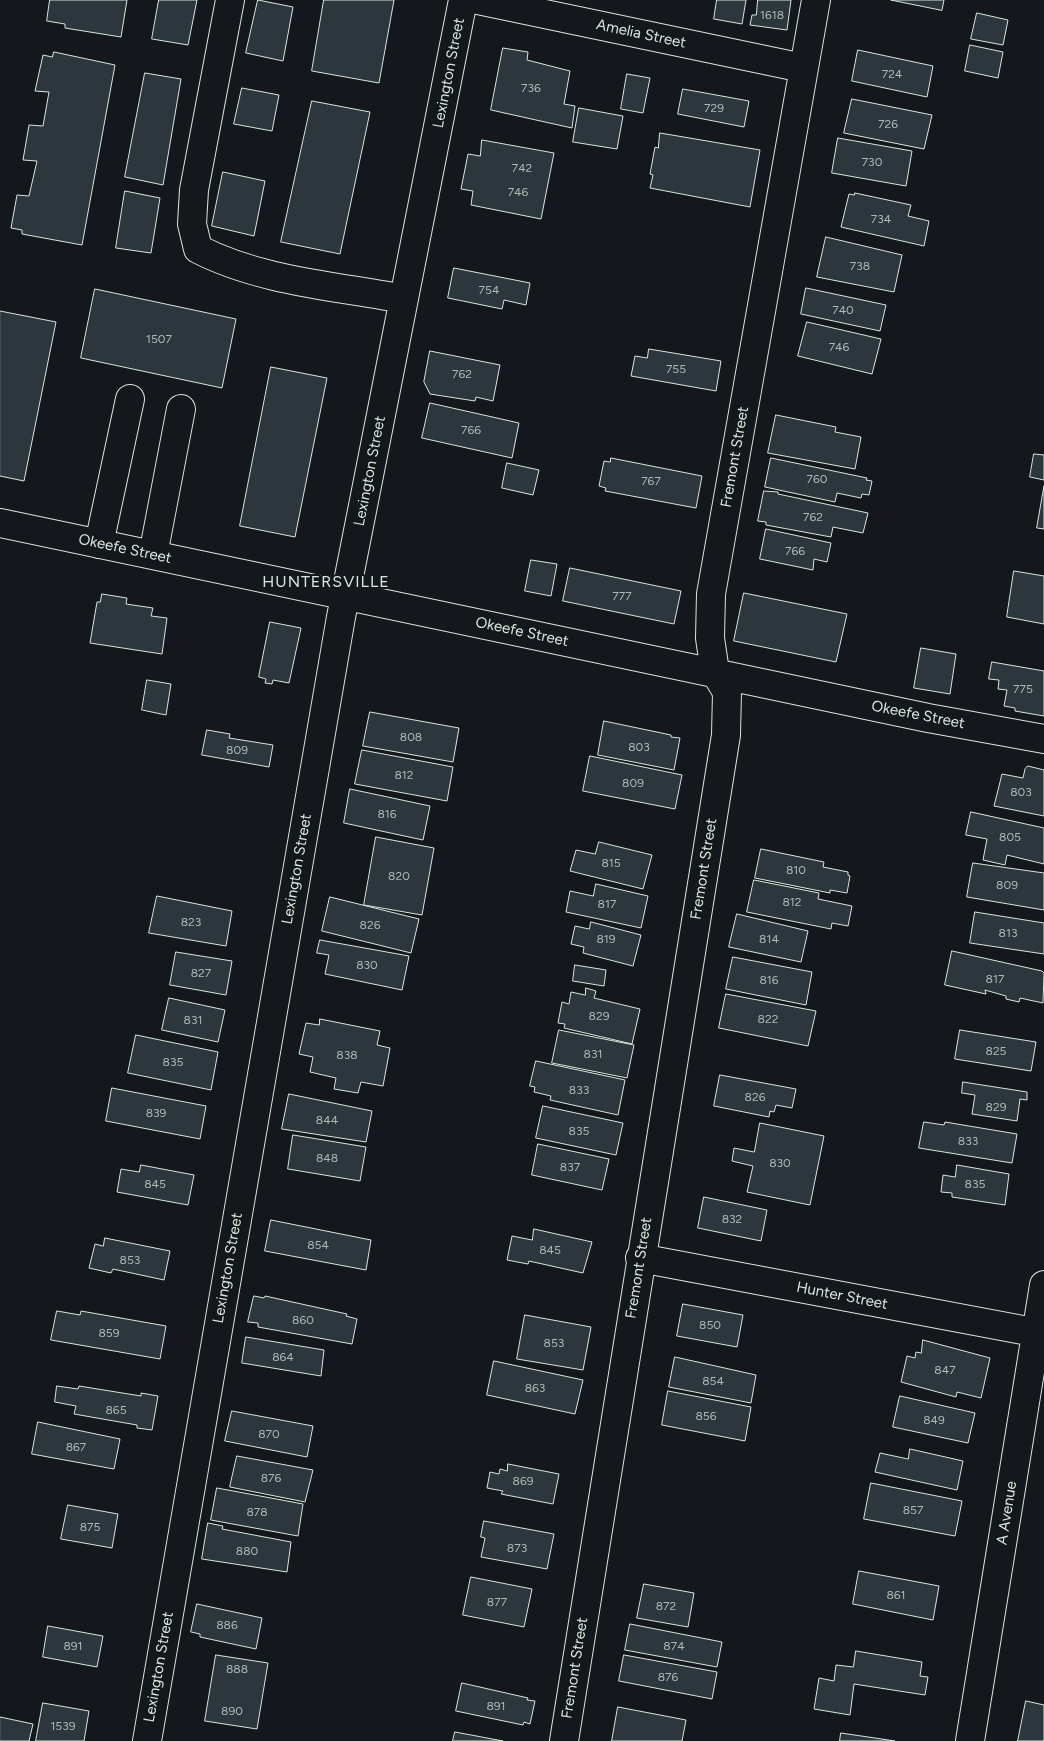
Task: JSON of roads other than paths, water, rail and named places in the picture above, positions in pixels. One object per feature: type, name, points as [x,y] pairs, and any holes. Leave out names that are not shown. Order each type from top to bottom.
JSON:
[{"type":"street","points":[[230,0],[194,190],[192,224],[198,249],[224,262],[264,274],[404,299]]},
{"type":"street","name":"Lexington Street","points":[[147,1741],[345,595],[463,0]]},
{"type":"street","name":"Amelia Street","points":[[478,0],[803,68]]},
{"type":"street","name":"Fremont Street","points":[[564,1741],[640,1258],[726,735],[727,692],[715,672],[710,638],[711,594],[816,0]]},
{"type":"street","points":[[99,544],[130,399]]},
{"type":"street","points":[[153,555],[182,409]]},
{"type":"street","name":"Okeefe Street","points":[[0,523],[928,718],[1044,739]]},
{"type":"street","name":"Hunter Street","points":[[640,1258],[1040,1333]]},
{"type":"street","name":"A Avenue","points":[[970,1741],[1040,1333],[1044,1285]]},
{"type":"district","name":"HUNTERSVILLE","points":[[326,582]]}]
